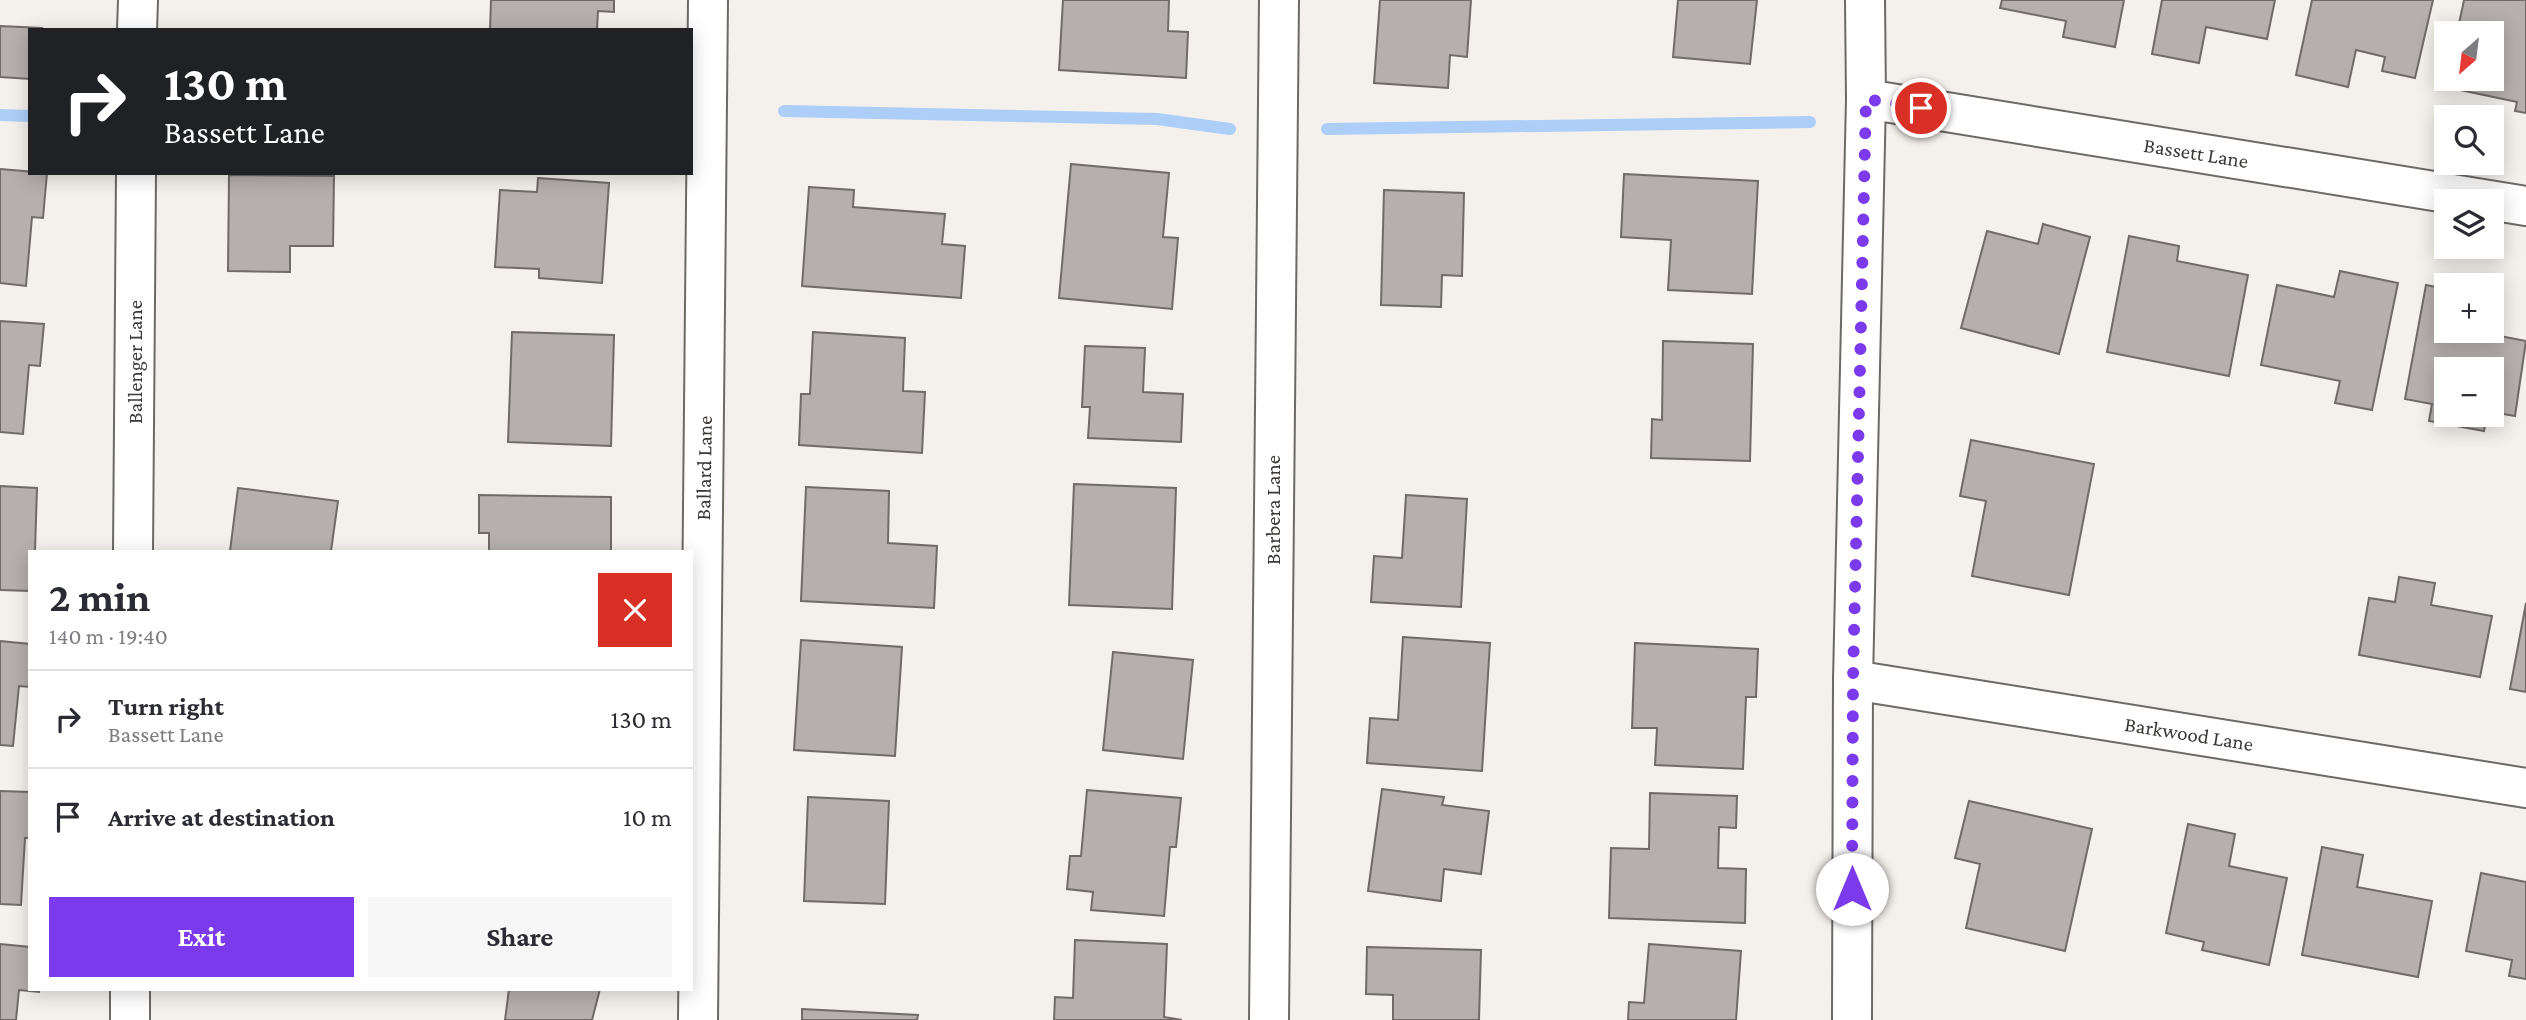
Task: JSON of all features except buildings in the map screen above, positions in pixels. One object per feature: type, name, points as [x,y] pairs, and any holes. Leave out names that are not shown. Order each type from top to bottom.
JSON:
[{"type":"street","points":[[137,28],[138,0]]},
{"type":"street","name":"Ballard Lane","points":[[698,1020],[708,0]]},
{"type":"street","name":"Barbera Lane","points":[[1269,1020],[1279,0]]},
{"type":"street","points":[[1852,1020],[1853,680],[1866,99],[1865,0]]},
{"type":"street","name":"Bassett Lane","points":[[1866,99],[2526,206]]},
{"type":"street","name":"Ballenger Lane","points":[[133,550],[136,175]]},
{"type":"street","name":"Barkwood Lane","points":[[1853,680],[2526,788]]},
{"type":"street","points":[[130,991],[130,1020]]},
{"type":"waterway","points":[[784,111],[1157,119],[1230,129]]},
{"type":"waterway","points":[[0,115],[28,116]]},
{"type":"waterway","points":[[1327,129],[1810,122]]},
{"type":"route","points":[[1852,889],[1853,680],[1866,99],[1921,108]]}]
